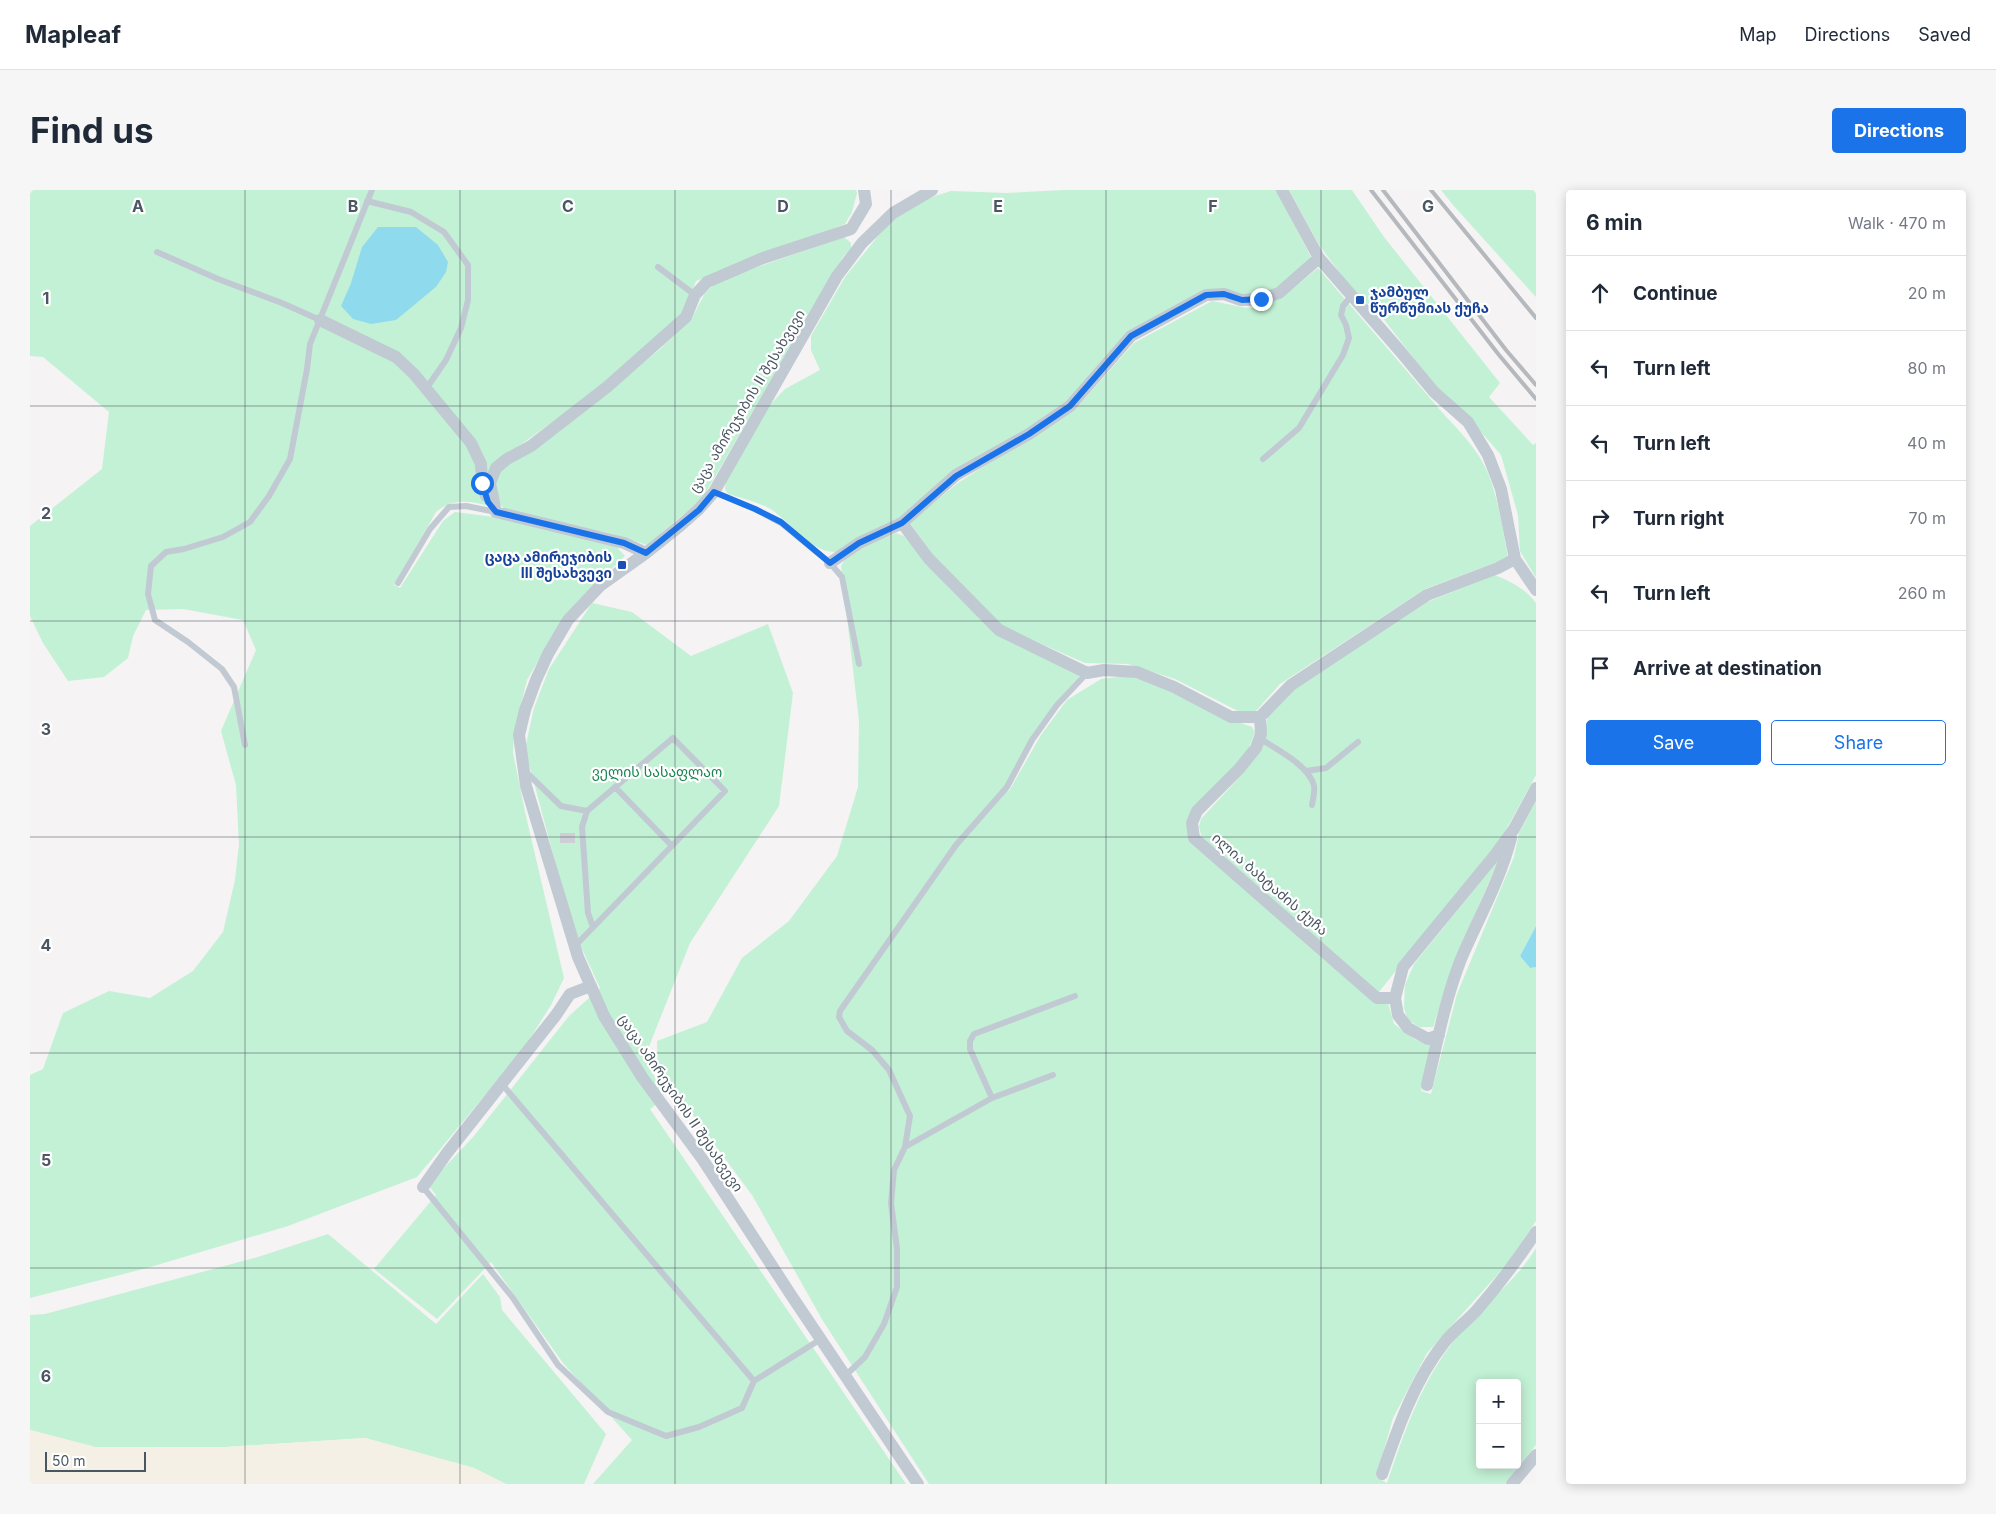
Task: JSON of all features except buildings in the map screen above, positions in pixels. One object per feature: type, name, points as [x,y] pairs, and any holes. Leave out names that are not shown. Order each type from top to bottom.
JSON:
[{"type":"street","points":[[496,512],[490,483],[496,468],[507,459],[530,446],[607,387],[686,317],[695,295],[707,282],[747,265],[851,229],[866,204],[864,190]]},
{"type":"street","name":"ცაცა ამირეჯიბის II შესახვევი","points":[[918,1484],[703,1160],[642,1077],[604,1016],[575,946],[526,786],[520,735],[530,695],[548,654],[568,620],[601,584],[646,553],[699,510],[714,492],[838,276],[862,243],[893,213],[932,190]]},
{"type":"street","points":[[1282,190],[1319,258],[1434,392],[1468,422],[1488,454],[1501,489],[1514,559],[1536,590]]},
{"type":"street","points":[[830,563],[859,543],[902,523],[956,476],[1029,434],[1070,406],[1131,336],[1206,295],[1224,294],[1242,300],[1261,299],[1279,293],[1319,258]]},
{"type":"street","points":[[320,320],[396,357],[426,389],[471,443],[481,464],[482,483],[488,502],[496,512],[624,543],[646,553]]},
{"type":"street","points":[[902,523],[928,560],[999,630],[1087,673],[1104,670],[1137,672],[1174,687],[1231,717],[1260,717],[1291,685],[1427,595],[1498,568],[1514,559]]},
{"type":"street","name":"ილია ბახტაძის ქუჩა","points":[[1260,717],[1259,738],[1256,748],[1239,769],[1198,811],[1192,823],[1194,838],[1377,998],[1395,998]]},
{"type":"street","points":[[1439,1035],[1428,1039],[1408,1028],[1398,1015],[1395,998],[1402,967],[1477,878],[1514,829],[1536,788]]},
{"type":"street","points":[[1427,1086],[1439,1035],[1461,960],[1505,861],[1514,829]]},
{"type":"street","points":[[423,1187],[446,1153],[556,1015],[570,994],[591,986]]},
{"type":"street","points":[[1382,1474],[1400,1421],[1425,1373],[1444,1342],[1482,1303],[1512,1267],[1536,1232]]},
{"type":"street","points":[[1512,1484],[1536,1455]]},
{"type":"lane","points":[[245,745],[234,687],[222,669],[188,642],[155,620],[148,594],[151,566],[166,552],[184,550],[223,538],[250,522],[269,496],[290,459],[310,344],[372,190]]},
{"type":"lane","points":[[367,202],[411,212],[444,232],[468,265],[468,300],[462,328],[446,360],[426,389]]},
{"type":"lane","points":[[851,229],[862,243]]},
{"type":"lane","points":[[157,252],[320,320]]},
{"type":"lane","points":[[658,267],[695,295]]},
{"type":"lane","points":[[1263,459],[1300,428],[1343,355],[1349,338],[1341,315],[1343,306],[1352,295]]},
{"type":"lane","points":[[714,492],[781,522],[830,563],[842,577],[859,664]]},
{"type":"lane","points":[[398,583],[430,529],[450,507],[466,506],[496,512]]},
{"type":"lane","points":[[845,1376],[865,1357],[884,1324],[897,1287],[897,1249],[891,1203],[894,1170],[905,1147],[910,1116],[889,1070],[872,1050],[848,1031],[839,1017],[840,1010],[956,846],[1007,787],[1032,740],[1057,705],[1087,673]]},
{"type":"lane","points":[[575,946],[725,790],[673,738],[587,812],[582,827],[588,913],[593,927]]},
{"type":"lane","points":[[1259,738],[1311,775],[1315,788],[1312,805]]},
{"type":"lane","points":[[1306,771],[1326,768],[1358,742]]},
{"type":"lane","points":[[524,770],[561,806],[587,812]]},
{"type":"lane","points":[[615,787],[672,846]]},
{"type":"lane","points":[[992,1098],[970,1049],[970,1041],[974,1034],[1075,996]]},
{"type":"lane","points":[[905,1147],[992,1098],[1053,1075]]},
{"type":"lane","points":[[500,1083],[754,1380]]},
{"type":"lane","points":[[423,1187],[513,1298],[558,1365],[608,1412],[666,1436],[698,1427],[742,1408],[754,1380],[820,1339]]},
{"type":"green space","points":[[30,190],[856,190],[857,193],[852,212],[845,224],[696,281],[683,315],[597,390],[495,463],[491,506],[456,502],[436,512],[394,585],[400,588],[443,521],[455,512],[502,518],[614,544],[625,556],[578,601],[559,625],[527,680],[514,732],[513,753],[564,978],[551,1005],[524,1048],[417,1177],[288,1226],[147,1268],[30,1298],[30,1075],[43,1069],[63,1013],[109,991],[150,998],[193,971],[223,932],[235,880],[239,844],[236,785],[221,731],[256,650],[243,620],[183,609],[146,610],[133,636],[128,658],[104,677],[68,681],[43,643],[30,616],[30,526],[102,469],[109,412],[43,357],[30,356]],"holes":[[[351,283],[436,287],[422,298],[342,306]]]},
{"type":"green space","points":[[1064,190],[1276,190],[1312,259],[1271,292],[1249,297],[1227,291],[1129,332],[1074,396],[900,518],[837,552],[826,551],[808,542],[769,508],[728,494],[725,489],[726,479],[769,406],[785,389],[820,370],[811,350],[811,336],[845,277],[887,225],[911,207],[951,191],[1006,193]]},
{"type":"green space","points":[[1289,190],[1352,190],[1384,237],[1500,383],[1489,397],[1533,445],[1536,443],[1536,578],[1520,551],[1518,515],[1501,455],[1474,424],[1438,390],[1376,309],[1358,297],[1319,245]]},
{"type":"green space","points":[[1441,190],[1536,190],[1536,297],[1453,205]]},
{"type":"green space","points":[[844,237],[851,243],[851,248],[843,257],[702,499],[647,545],[609,533],[506,511],[502,507],[496,491],[496,480],[500,469],[586,409],[660,349],[692,318],[705,293],[717,281]]},
{"type":"green space","points":[[1318,268],[1465,437],[1478,455],[1489,476],[1495,496],[1508,558],[1425,589],[1280,684],[1255,712],[1238,711],[1175,679],[1128,664],[1085,663],[1005,628],[937,560],[909,522],[958,483],[1080,404],[1134,343],[1212,301],[1247,308],[1263,308],[1290,291]]},
{"type":"green space","points":[[896,533],[904,536],[949,588],[989,627],[1077,671],[1079,677],[1056,703],[1020,758],[1004,788],[1009,791],[1041,735],[1067,700],[1101,679],[1126,676],[1140,679],[1177,693],[1216,714],[1252,727],[1255,732],[1248,750],[1234,769],[1196,805],[1191,831],[1388,1003],[1394,1024],[1416,1040],[1433,1044],[1421,1091],[1431,1094],[1457,994],[1514,857],[1519,833],[1536,801],[1536,926],[1520,956],[1530,968],[1536,967],[1536,1221],[1507,1264],[1427,1353],[1393,1418],[1376,1477],[1387,1483],[1416,1405],[1435,1368],[1447,1350],[1469,1322],[1519,1272],[1536,1248],[1536,1445],[1521,1464],[1521,1379],[1476,1379],[1476,1469],[1517,1469],[1505,1484],[929,1484],[823,1321],[752,1195],[658,1068],[657,1041],[707,1022],[742,958],[789,921],[837,856],[858,787],[859,721],[841,566],[851,553],[873,541]]},
{"type":"green space","points":[[1495,575],[1518,586],[1536,603],[1536,775],[1502,837],[1379,992],[1202,838],[1199,827],[1201,819],[1261,751],[1268,715],[1297,687],[1427,602]]},
{"type":"green space","name":"ველის სასაფლაო","points":[[592,603],[632,612],[691,656],[768,624],[793,693],[779,806],[690,943],[646,1054],[663,1099],[650,1109],[906,1484],[593,1484],[632,1440],[563,1363],[491,1262],[437,1319],[374,1269],[436,1195],[428,1185],[474,1136],[569,1016],[600,988],[573,929],[525,749],[534,708],[549,669]]},
{"type":"green space","points":[[1499,859],[1455,961],[1433,1027],[1419,1027],[1408,1020],[1404,1008],[1405,985],[1414,964]]},
{"type":"green space","points":[[328,1234],[436,1324],[483,1274],[500,1297],[502,1310],[606,1434],[584,1484],[506,1484],[474,1468],[365,1438],[226,1447],[95,1447],[30,1430],[30,1315],[45,1314],[258,1257]]},
{"type":"sand","points":[[30,1430],[95,1447],[226,1447],[365,1438],[474,1468],[506,1484],[30,1484]]},
{"type":"water","points":[[378,227],[416,227],[438,245],[448,262],[446,272],[436,287],[396,320],[371,324],[353,319],[341,306],[351,283],[362,247]]},
{"type":"water","points":[[1536,926],[1536,967],[1530,968],[1520,956]]},
{"type":"railway","points":[[1371,190],[1499,355],[1536,399]]},
{"type":"railway","points":[[1383,190],[1506,350],[1536,385]]},
{"type":"railway","points":[[1431,190],[1536,318]]},
{"type":"place","name":"ჯამბულ წურწუმიას ქუჩა","points":[[1360,300]]},
{"type":"place","name":"ცაცა ამირეჯიბის III შესახვევი","points":[[622,565]]},
{"type":"route","points":[[482,483],[488,502],[496,512],[624,543],[646,553],[699,510],[714,492],[781,522],[830,563],[859,543],[902,523],[956,476],[1029,434],[1070,406],[1131,336],[1206,295],[1224,294],[1242,300],[1261,299]]}]
